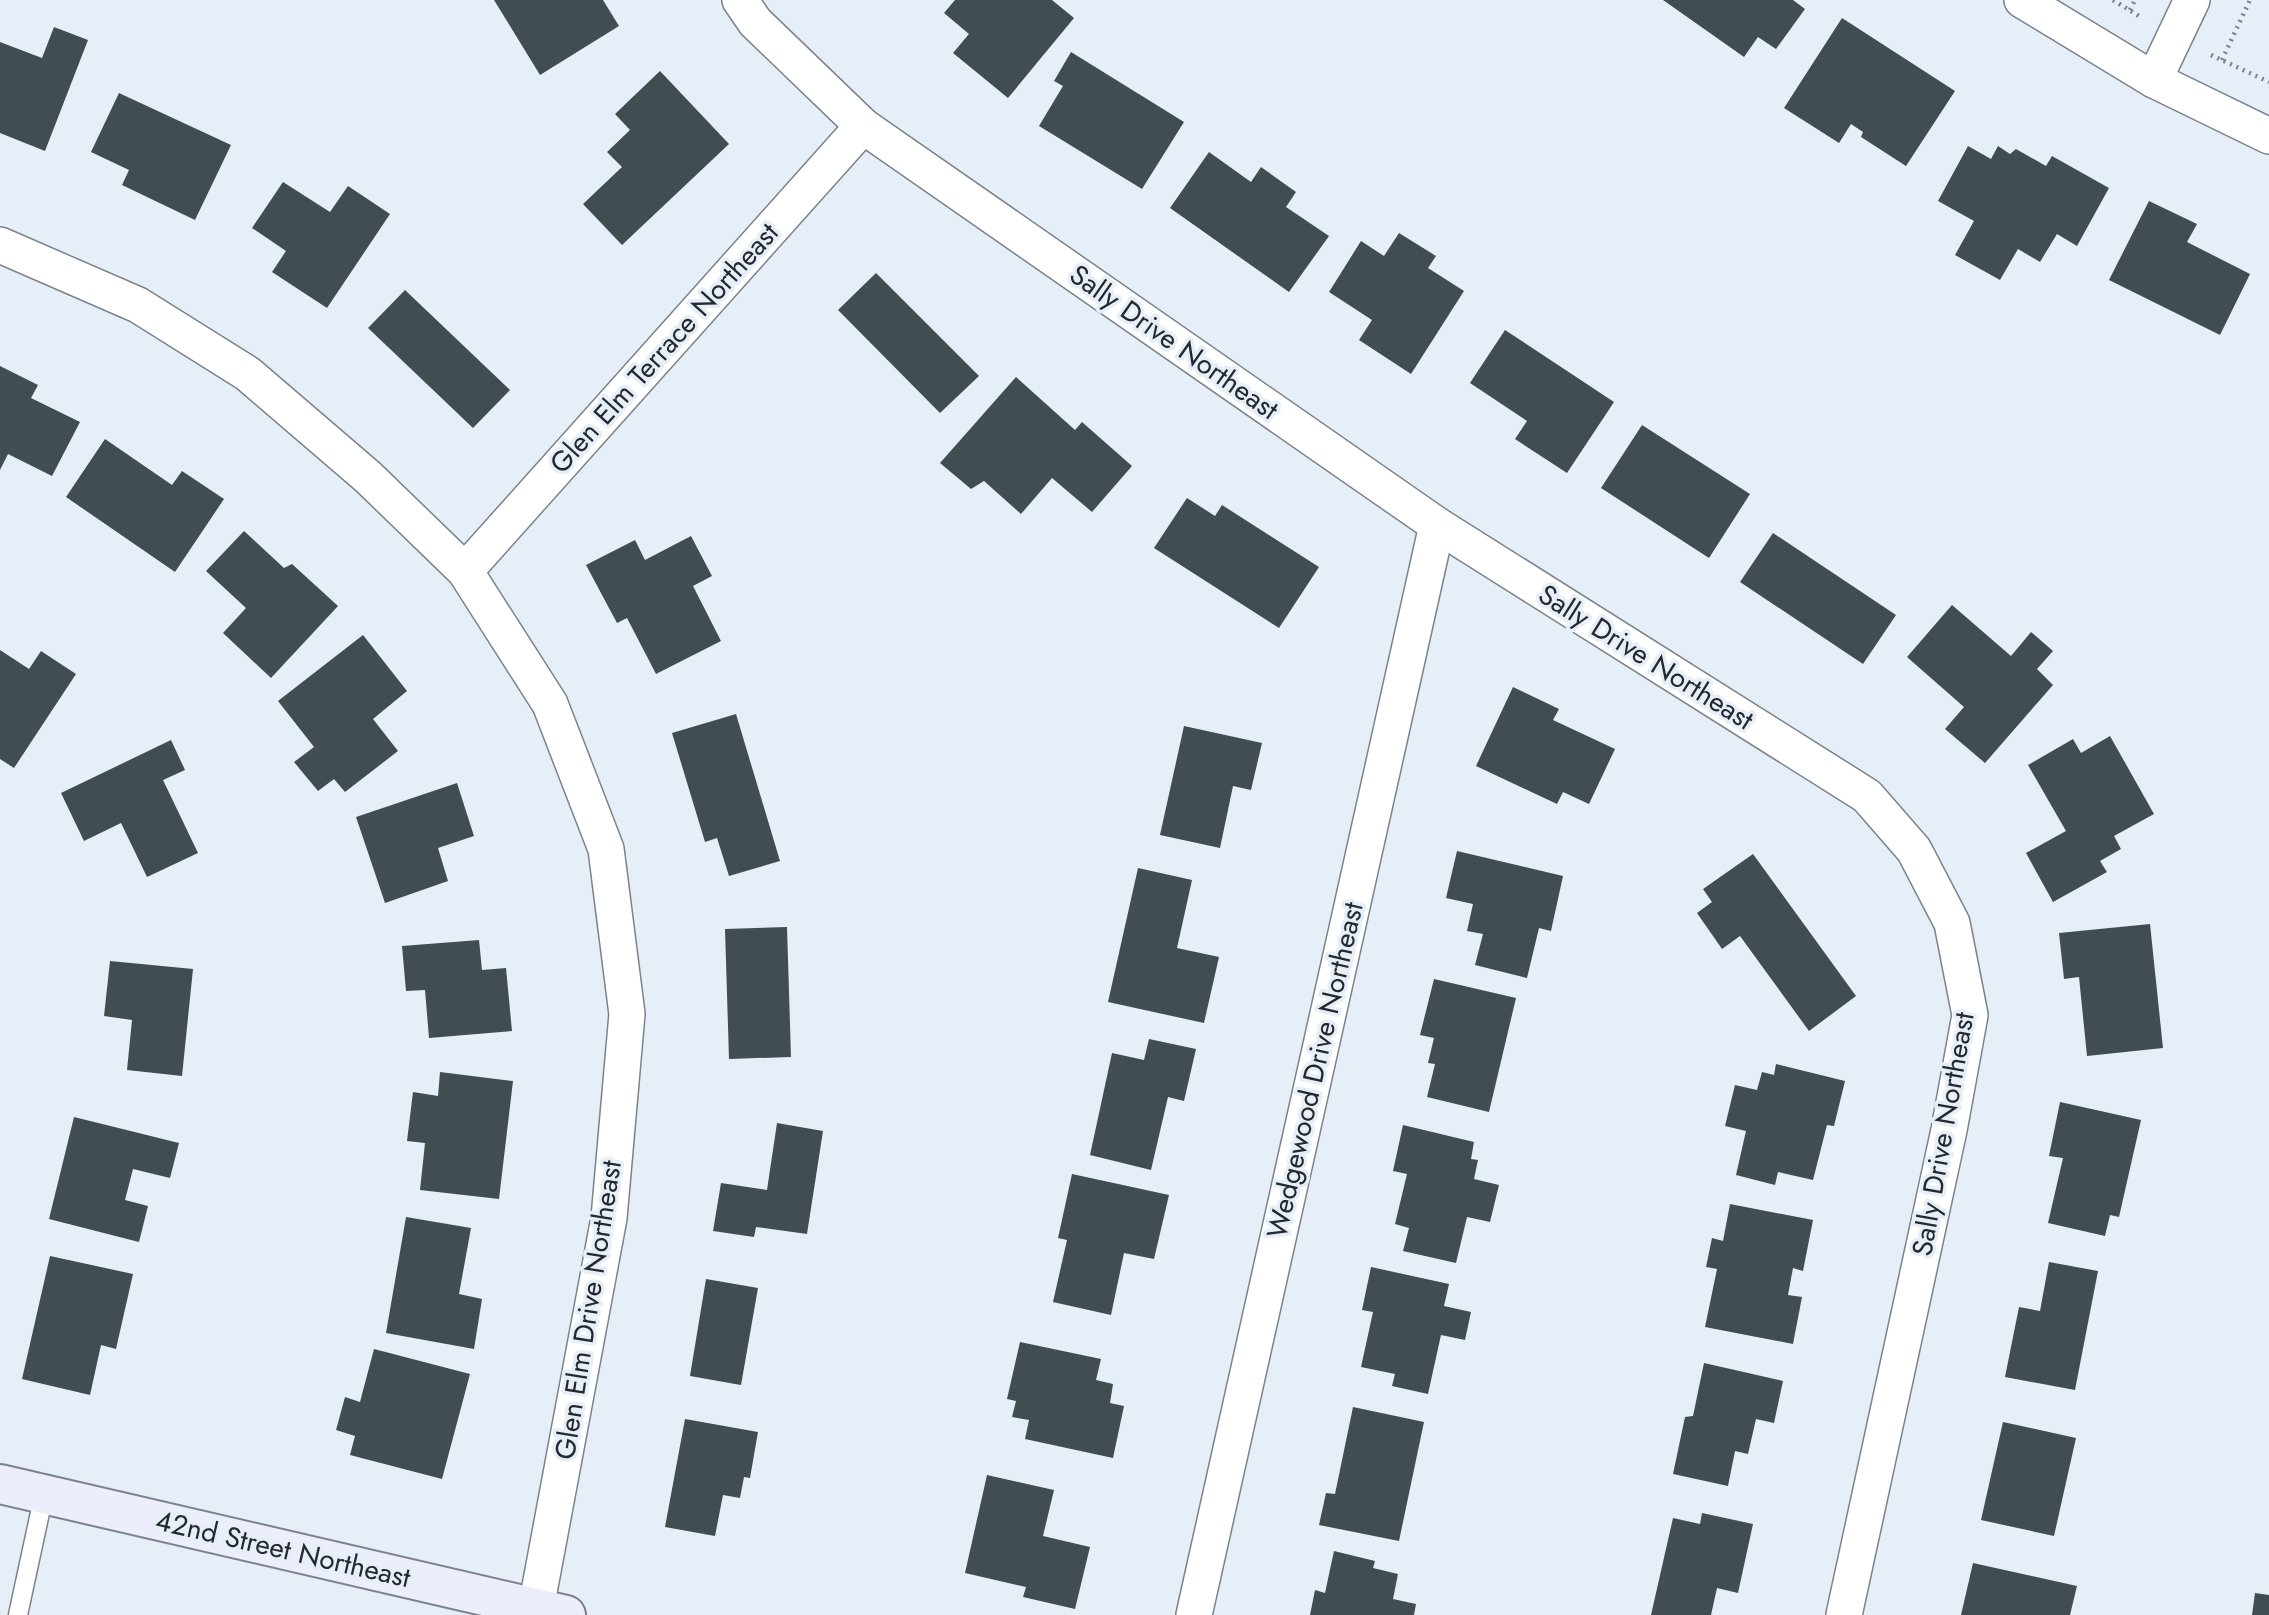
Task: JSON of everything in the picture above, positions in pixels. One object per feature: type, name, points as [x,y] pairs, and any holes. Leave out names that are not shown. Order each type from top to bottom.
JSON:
[{"type":"main road","name":"42nd Street Northeast","points":[[0,1484],[551,1611]]},
{"type":"street","name":"Sally Drive Northeast","points":[[740,0],[755,22],[863,126],[1437,525],[1867,796],[1914,850],[1952,923],[1970,1015],[1949,1130],[1844,1615]]},
{"type":"street","points":[[2022,0],[2154,80],[2269,136]]},
{"type":"street","points":[[2154,80],[2192,0]]},
{"type":"street","name":"Glen Elm Terrace Northeast","points":[[466,570],[863,126]]},
{"type":"street","name":"Glen Elm Drive Northeast","points":[[0,245],[138,305],[248,374],[368,477],[466,570],[550,704],[606,849],[627,1014],[609,1218],[551,1611]]},
{"type":"street","name":"Wedgewood Drive Northeast","points":[[1194,1615],[1437,525]]},
{"type":"lane","points":[[18,1615],[44,1494]]},
{"type":"path","points":[[2113,0],[2146,20]]},
{"type":"path","points":[[2130,10],[2135,0]]},
{"type":"path","points":[[2222,60],[2250,0]]},
{"type":"path","points":[[2204,52],[2269,82]]},
{"type":"building","points":[[494,0],[603,0],[619,26],[540,75]]},
{"type":"building","points":[[955,0],[1052,0],[1074,18],[1008,98],[953,53],[969,34],[944,13]]},
{"type":"building","points":[[1663,0],[1793,0],[1805,9],[1776,49],[1758,37],[1744,57]]},
{"type":"building","points":[[1842,18],[1955,91],[1906,166],[1861,137],[1863,132],[1851,124],[1839,143],[1784,108]]},
{"type":"building","points":[[54,27],[88,40],[45,151],[0,133],[0,42],[42,58]]},
{"type":"building","points":[[1071,52],[1184,122],[1142,189],[1039,126],[1063,86],[1054,81]]},
{"type":"building","points":[[660,71],[729,144],[622,245],[583,204],[622,167],[607,152],[630,130],[615,114]]},
{"type":"building","points":[[119,93],[231,145],[195,220],[122,185],[129,170],[91,152]]},
{"type":"building","points":[[1968,146],[1991,159],[1998,146],[2010,154],[2016,149],[2046,166],[2052,156],[2109,188],[2077,246],[2057,234],[2040,262],[2018,249],[2000,280],[1955,255],[1974,221],[1938,201]]},
{"type":"building","points":[[1209,152],[1251,182],[1261,167],[1296,192],[1286,207],[1329,236],[1289,292],[1170,208]]},
{"type":"building","points":[[283,182],[330,212],[348,186],[390,214],[327,308],[272,272],[286,251],[252,228]]},
{"type":"building","points":[[2149,201],[2197,224],[2187,242],[2250,274],[2220,335],[2109,280]]},
{"type":"building","points":[[1399,233],[1436,256],[1428,268],[1464,291],[1411,374],[1359,340],[1372,320],[1329,292],[1361,241],[1384,256]]},
{"type":"building","points":[[876,273],[979,376],[940,413],[838,310]]},
{"type":"building","points":[[405,290],[510,390],[473,428],[368,328]]},
{"type":"building","points":[[1505,330],[1614,402],[1567,473],[1515,439],[1527,421],[1470,383]]},
{"type":"building","points":[[0,366],[38,385],[31,398],[80,422],[52,476],[8,454],[0,470]]},
{"type":"building","points":[[1016,377],[1075,430],[1082,422],[1132,466],[1092,512],[1052,478],[1021,514],[984,481],[971,489],[940,463]]},
{"type":"building","points":[[1642,425],[1750,494],[1709,558],[1601,488]]},
{"type":"building","points":[[105,439],[172,485],[182,471],[224,499],[175,572],[66,497]]},
{"type":"building","points":[[1187,498],[1215,516],[1222,505],[1319,567],[1279,628],[1154,548]]},
{"type":"building","points":[[244,531],[284,568],[292,564],[338,606],[271,678],[223,633],[246,608],[206,571]]},
{"type":"building","points":[[1773,533],[1896,615],[1863,664],[1740,582]]},
{"type":"building","points":[[691,536],[712,576],[693,586],[721,641],[656,674],[627,618],[617,623],[586,565],[635,540],[645,560]]},
{"type":"building","points":[[1952,605],[2011,656],[2031,632],[2053,651],[2037,669],[2053,685],[1985,763],[1945,729],[1964,707],[1907,657]]},
{"type":"building","points":[[363,635],[407,691],[373,719],[398,751],[345,792],[334,779],[318,791],[294,762],[314,747],[278,701]]},
{"type":"building","points":[[0,650],[29,669],[41,651],[76,674],[14,768],[0,759]]},
{"type":"building","points":[[1513,687],[1559,709],[1553,720],[1615,749],[1589,804],[1563,792],[1557,804],[1476,766]]},
{"type":"building","points":[[736,714],[780,861],[729,876],[717,838],[705,842],[672,733]]},
{"type":"building","points":[[1184,726],[1262,743],[1251,790],[1233,786],[1220,848],[1160,835]]},
{"type":"building","points":[[2110,736],[2154,814],[2114,836],[2121,849],[2100,861],[2107,872],[2053,902],[2026,853],[2066,831],[2028,765],[2073,739],[2081,753]]},
{"type":"building","points":[[171,740],[185,770],[163,780],[198,853],[147,877],[121,823],[84,841],[61,793]]},
{"type":"building","points":[[457,783],[474,836],[438,848],[448,881],[385,903],[356,817]]},
{"type":"building","points":[[1457,851],[1563,876],[1551,931],[1539,928],[1527,978],[1475,965],[1483,934],[1467,931],[1473,904],[1446,898]]},
{"type":"building","points":[[1753,854],[1856,996],[1809,1031],[1740,936],[1722,949],[1697,913],[1712,902],[1703,889]]},
{"type":"building","points":[[1138,868],[1192,880],[1177,948],[1219,957],[1204,1023],[1108,1002]]},
{"type":"building","points":[[2150,924],[2163,1048],[2087,1056],[2079,977],[2064,979],[2059,933]]},
{"type":"building","points":[[787,927],[791,1057],[729,1059],[725,929]]},
{"type":"building","points":[[479,940],[482,970],[506,968],[512,1031],[429,1038],[425,990],[406,991],[402,946]]},
{"type":"building","points":[[110,961],[193,969],[182,1076],[127,1070],[132,1020],[104,1016]]},
{"type":"building","points":[[1434,979],[1516,998],[1489,1112],[1427,1097],[1435,1064],[1428,1063],[1434,1038],[1420,1035]]},
{"type":"building","points":[[1149,1039],[1196,1049],[1184,1101],[1168,1097],[1151,1170],[1090,1155],[1112,1053],[1144,1060]]},
{"type":"building","points":[[1776,1064],[1845,1081],[1834,1126],[1827,1125],[1813,1180],[1778,1172],[1775,1185],[1736,1175],[1746,1131],[1725,1126],[1735,1085],[1757,1090],[1762,1072],[1774,1075]]},
{"type":"building","points":[[440,1072],[513,1081],[499,1199],[420,1190],[425,1143],[407,1141],[413,1092],[438,1096]]},
{"type":"building","points":[[2060,1102],[2141,1120],[2119,1217],[2110,1215],[2105,1236],[2048,1223],[2063,1158],[2049,1156]]},
{"type":"building","points":[[74,1117],[179,1143],[170,1178],[133,1169],[125,1200],[148,1206],[139,1242],[49,1219]]},
{"type":"building","points":[[777,1123],[823,1131],[807,1234],[756,1227],[754,1237],[713,1231],[721,1183],[767,1190]]},
{"type":"building","points":[[1403,1125],[1474,1142],[1471,1159],[1478,1160],[1474,1179],[1499,1185],[1490,1222],[1467,1217],[1456,1263],[1403,1251],[1409,1228],[1395,1224],[1407,1174],[1393,1171]]},
{"type":"building","points":[[1072,1174],[1169,1195],[1154,1259],[1124,1253],[1111,1315],[1053,1302],[1067,1240],[1058,1238]]},
{"type":"building","points":[[1730,1204],[1813,1220],[1803,1271],[1793,1268],[1788,1295],[1802,1297],[1793,1344],[1705,1327],[1717,1269],[1706,1267],[1712,1238],[1723,1241]]},
{"type":"building","points":[[406,1217],[471,1228],[459,1294],[482,1299],[474,1349],[386,1333]]},
{"type":"building","points":[[50,1256],[133,1274],[116,1349],[101,1345],[90,1395],[22,1379]]},
{"type":"building","points":[[2049,1262],[2098,1271],[2075,1390],[2005,1377],[2019,1307],[2040,1311]]},
{"type":"building","points":[[1371,1267],[1449,1284],[1444,1306],[1471,1312],[1465,1340],[1441,1335],[1428,1394],[1392,1386],[1395,1374],[1361,1367],[1373,1312],[1362,1310]]},
{"type":"building","points":[[706,1279],[758,1288],[741,1385],[690,1376]]},
{"type":"building","points":[[1020,1342],[1101,1359],[1096,1380],[1113,1384],[1110,1403],[1124,1406],[1113,1458],[1025,1439],[1029,1420],[1012,1417],[1016,1401],[1007,1399]]},
{"type":"building","points":[[374,1349],[470,1374],[442,1479],[350,1455],[355,1436],[336,1430],[345,1397],[360,1402]]},
{"type":"building","points":[[1704,1363],[1783,1381],[1774,1423],[1756,1419],[1748,1454],[1735,1451],[1728,1486],[1673,1474],[1685,1417],[1693,1416]]},
{"type":"building","points":[[1353,1407],[1424,1422],[1399,1541],[1319,1525],[1326,1493],[1335,1494]]},
{"type":"building","points":[[685,1419],[758,1432],[750,1478],[744,1477],[740,1498],[723,1495],[715,1536],[665,1527]]},
{"type":"building","points":[[2003,1422],[2076,1438],[2054,1536],[1981,1520]]},
{"type":"building","points":[[987,1475],[1054,1490],[1043,1536],[1090,1547],[1075,1609],[1023,1597],[1026,1587],[965,1573]]},
{"type":"building","points":[[1702,1513],[1753,1524],[1738,1593],[1717,1588],[1711,1615],[1651,1615],[1673,1518],[1700,1524]]},
{"type":"building","points":[[1334,1551],[1375,1561],[1373,1568],[1398,1574],[1393,1599],[1416,1604],[1414,1615],[1310,1615],[1315,1590],[1325,1593]]},
{"type":"building","points":[[1973,1563],[2077,1586],[2070,1615],[1961,1615]]},
{"type":"building","points":[[2255,1593],[2269,1595],[2269,1615],[2252,1615]]}]
